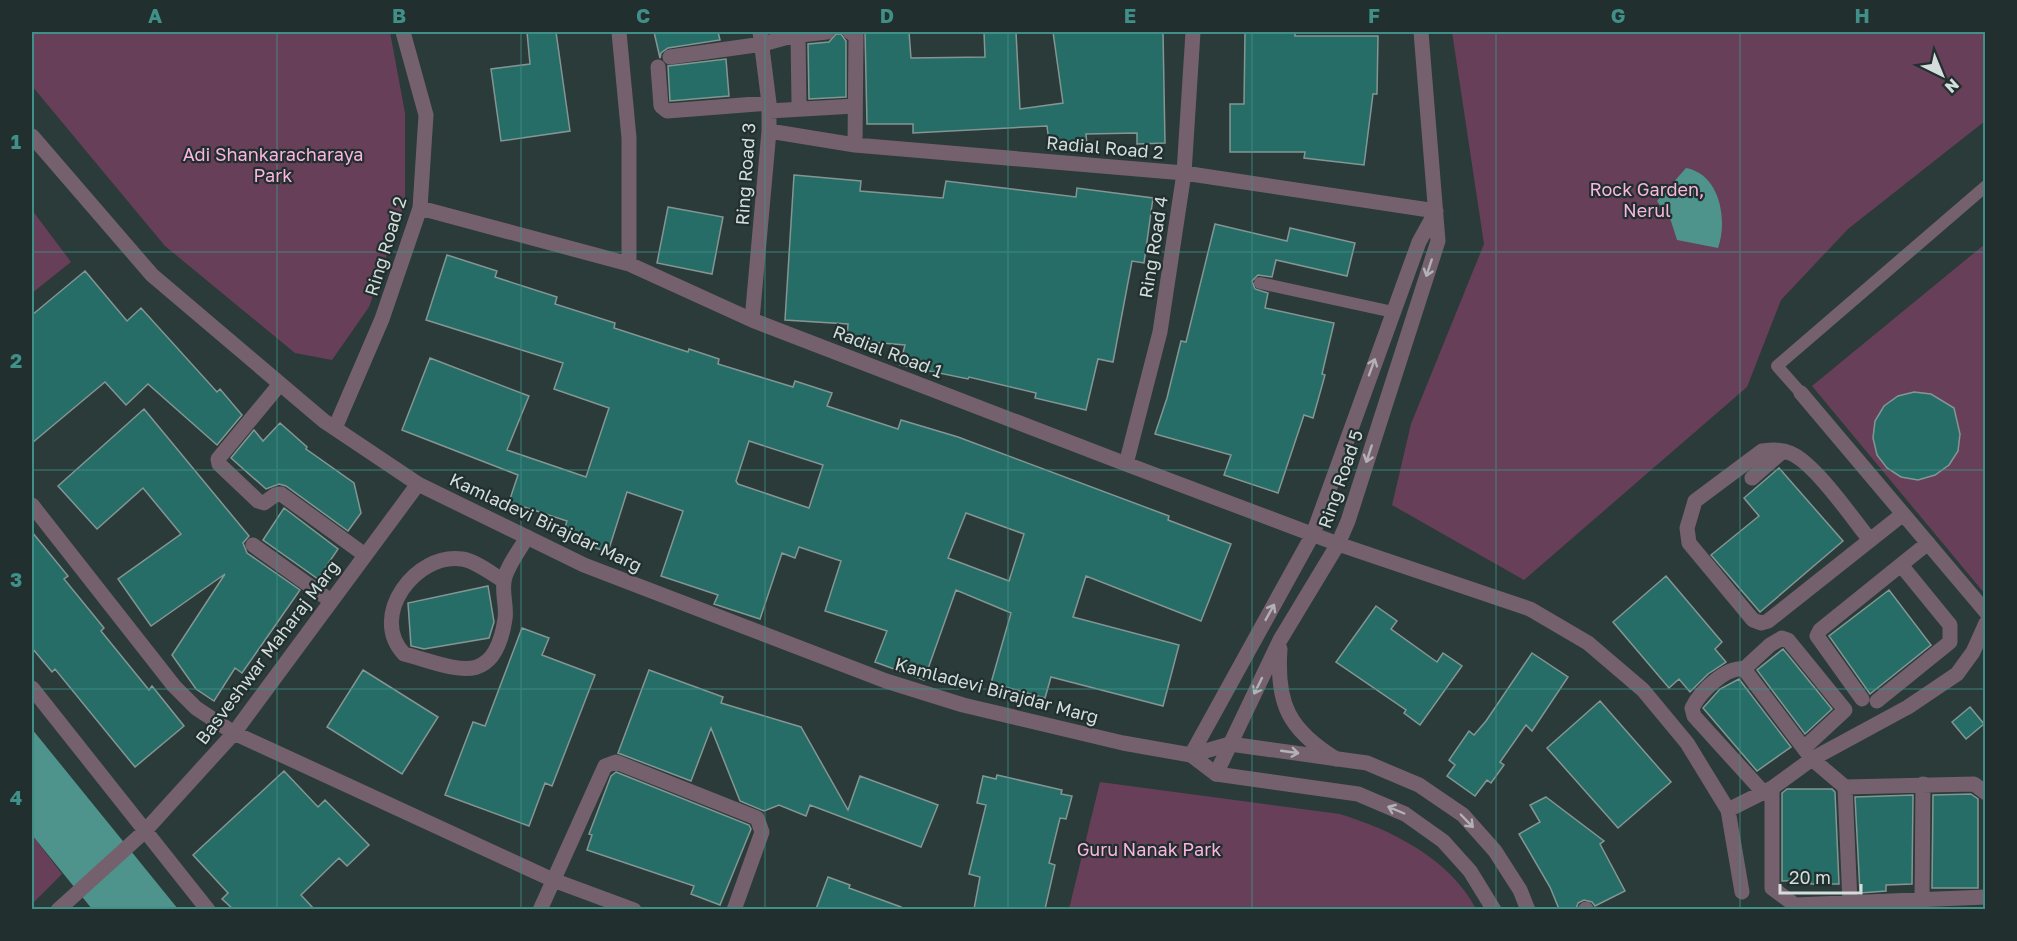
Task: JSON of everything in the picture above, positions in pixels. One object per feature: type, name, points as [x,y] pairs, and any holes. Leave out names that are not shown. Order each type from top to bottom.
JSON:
[{"type":"street","name":"Ring Road 2","points":[[335,428],[382,319],[420,208],[426,115],[403,32]]},
{"type":"street","points":[[619,32],[629,138],[630,264]]},
{"type":"street","points":[[670,57],[761,38],[827,32]]},
{"type":"street","points":[[850,32],[856,36],[855,146]]},
{"type":"street","name":"Ring Road 4","points":[[1126,464],[1160,332],[1184,173],[1193,32]]},
{"type":"street","name":"Ring Road 5","points":[[1216,774],[1280,640],[1338,544],[1348,521],[1438,242],[1421,32]]},
{"type":"street","points":[[798,35],[799,103],[803,109]]},
{"type":"street","name":"Ring Road 3","points":[[752,320],[769,131],[769,107],[761,38]]},
{"type":"street","points":[[658,67],[662,106],[667,111],[855,106]]},
{"type":"street","name":"Radial Road 2","points":[[769,131],[855,146],[1184,173],[1436,211]]},
{"type":"street","name":"Kamladevi Birajdar Marg","points":[[32,136],[152,275],[335,428],[418,484],[605,574],[886,681],[1041,724],[1191,755],[1216,774],[1358,794],[1405,814],[1443,841],[1470,872],[1494,909]]},
{"type":"street","name":"Radial Road 1","points":[[420,208],[630,264],[752,320],[1126,464],[1338,544],[1530,609],[1588,643],[1643,690],[1687,743],[1728,810]]},
{"type":"street","name":"Ring Road 5","points":[[1191,755],[1312,534],[1419,242],[1436,211]]},
{"type":"street","points":[[1393,312],[1413,318]]},
{"type":"street","points":[[280,384],[218,459],[219,464],[258,501],[264,502],[281,494],[363,558]]},
{"type":"street","points":[[1802,393],[1986,612]]},
{"type":"street","points":[[1870,540],[1821,479],[1792,453],[1783,451],[1762,451],[1695,501],[1687,528],[1689,543],[1752,620],[1761,623],[1768,621],[1903,514]]},
{"type":"street","points":[[1752,478],[1783,451]]},
{"type":"street","name":"Basveshwar Maharaj Marg","points":[[58,909],[139,837],[234,733],[418,484]]},
{"type":"street","points":[[281,504],[363,558]]},
{"type":"street","points":[[32,505],[174,686],[196,708],[234,733],[553,880],[634,909]]},
{"type":"street","points":[[504,581],[463,559],[446,560],[423,569],[407,584],[393,604],[390,634],[404,654],[444,665],[474,669],[485,665],[496,652],[505,619],[504,581],[527,537]]},
{"type":"street","points":[[1901,565],[1950,625],[1952,636],[1950,642],[1870,700],[1817,636],[1820,630],[1928,543]]},
{"type":"street","points":[[253,545],[332,601]]},
{"type":"street","points":[[1808,753],[1908,707],[1957,674],[1973,652],[1986,623]]},
{"type":"street","points":[[1742,892],[1728,810],[1768,790],[1808,753],[1845,710],[1788,640],[1782,638],[1770,645],[1744,669]]},
{"type":"street","points":[[1280,640],[1279,685],[1283,705],[1304,736],[1336,759]]},
{"type":"street","points":[[1983,787],[1974,784],[1845,787],[1808,753],[1744,669],[1736,668],[1727,673],[1696,700],[1692,708],[1694,716],[1768,790],[1772,888],[1795,904],[1986,897]]},
{"type":"street","points":[[32,688],[139,837],[208,909]]},
{"type":"street","name":"Kamladevi Birajdar Marg","points":[[1191,755],[1230,744],[1367,763],[1419,785],[1463,815],[1495,851],[1520,890],[1528,909]]},
{"type":"street","points":[[540,909],[605,766],[616,762],[757,818],[762,832],[734,909]]},
{"type":"street","points":[[1922,900],[1923,784]]},
{"type":"street","points":[[1845,787],[1850,903]]},
{"type":"lane","points":[[1802,393],[1778,366],[1986,186]]},
{"type":"lane","points":[[1260,283],[1393,312]]},
{"type":"green space","name":"Adi Shankaracharaya Park","points":[[32,32],[390,32],[405,113],[405,202],[369,307],[332,360],[295,353],[165,246],[32,86]]},
{"type":"green space","name":"Rock Garden, Nerul","points":[[1452,32],[1985,32],[1985,121],[1848,229],[1781,300],[1747,387],[1524,580],[1392,505],[1411,424],[1484,244]]},
{"type":"green space","points":[[32,210],[71,262],[32,293]]},
{"type":"green space","points":[[1985,244],[1985,594],[1812,386]]},
{"type":"green space","name":"Guru Nanak Park","points":[[1100,782],[1340,814],[1380,829],[1418,849],[1451,875],[1465,891],[1476,909],[1069,909]]},
{"type":"green space","points":[[32,835],[62,874],[32,904]]},
{"type":"water","points":[[1686,168],[1698,172],[1714,189],[1721,212],[1722,225],[1718,248],[1677,240],[1671,221],[1657,201]]},
{"type":"water","points":[[32,729],[178,909],[92,909],[32,835]]},
{"type":"building","points":[[527,32],[556,32],[570,131],[501,141],[491,69],[530,64]]},
{"type":"building","points":[[654,32],[718,32],[720,40],[668,48],[661,53],[660,58]]},
{"type":"building","points":[[865,32],[909,32],[911,58],[985,57],[984,32],[1016,32],[1020,109],[1063,103],[1053,32],[1163,32],[1165,143],[1137,144],[1137,133],[1086,134],[1087,145],[1050,150],[1047,126],[913,133],[913,124],[867,124]]},
{"type":"building","points":[[1245,32],[1295,32],[1295,36],[1378,36],[1377,94],[1373,94],[1364,165],[1304,158],[1305,152],[1230,152],[1230,104],[1244,104]]},
{"type":"building","points":[[836,34],[841,34],[846,41],[846,97],[809,99],[808,44],[829,42]]},
{"type":"building","points":[[726,59],[729,96],[670,101],[668,66]]},
{"type":"building","points":[[794,175],[861,181],[860,191],[943,198],[946,181],[1076,197],[1077,188],[1153,198],[1144,263],[1132,261],[1113,362],[1098,359],[1086,410],[1035,398],[1036,393],[969,377],[968,379],[900,365],[905,345],[847,340],[848,324],[785,320]]},
{"type":"building","points":[[668,207],[723,217],[712,274],[657,263]]},
{"type":"building","points":[[1215,224],[1287,241],[1290,228],[1355,243],[1347,276],[1276,260],[1272,277],[1258,275],[1252,281],[1255,289],[1268,293],[1265,308],[1334,323],[1322,374],[1325,375],[1313,418],[1304,415],[1278,493],[1224,475],[1231,455],[1155,434],[1167,398],[1181,341],[1186,342]]},
{"type":"building","points":[[447,255],[497,271],[495,277],[557,297],[555,304],[615,323],[614,328],[688,352],[689,349],[719,359],[718,364],[793,387],[795,381],[832,393],[827,406],[898,429],[901,420],[958,437],[1169,516],[1168,520],[1231,544],[1201,621],[1086,576],[1073,617],[1179,645],[1163,706],[1051,677],[1045,698],[991,683],[1011,613],[956,590],[924,680],[875,662],[887,631],[825,611],[841,561],[799,547],[795,558],[782,553],[760,619],[714,604],[718,595],[661,576],[683,511],[627,492],[608,552],[562,537],[567,521],[509,502],[518,475],[402,430],[430,358],[529,396],[507,450],[586,477],[609,408],[554,389],[563,363],[426,320]],"holes":[[[749,441],[823,465],[809,508],[738,484],[736,481]],[[966,513],[1024,534],[1009,581],[948,558]]]},
{"type":"building","points":[[85,271],[127,321],[141,308],[217,392],[220,389],[242,415],[217,445],[148,384],[126,405],[105,382],[32,443],[32,315]]},
{"type":"building","points":[[1914,392],[1931,394],[1954,408],[1960,434],[1958,451],[1949,465],[1935,475],[1918,480],[1901,477],[1887,468],[1877,455],[1873,438],[1875,421],[1884,406],[1898,396]]},
{"type":"building","points":[[144,409],[249,536],[243,543],[247,553],[300,590],[242,673],[235,668],[214,701],[196,689],[172,655],[225,574],[151,626],[118,579],[181,534],[143,488],[97,529],[58,486]]},
{"type":"building","points":[[280,423],[307,447],[306,449],[354,483],[361,513],[348,531],[286,486],[279,484],[266,489],[231,458],[254,430],[263,441]]},
{"type":"building","points":[[1779,468],[1843,541],[1760,612],[1711,555],[1759,516],[1744,498]]},
{"type":"building","points":[[284,508],[338,549],[318,579],[263,540]]},
{"type":"building","points":[[32,532],[68,576],[64,579],[104,628],[101,631],[149,690],[152,686],[184,726],[135,767],[55,669],[52,672],[32,648]]},
{"type":"building","points":[[1666,576],[1722,642],[1715,649],[1726,662],[1708,674],[1690,692],[1679,679],[1669,688],[1613,622]]},
{"type":"building","points":[[488,586],[494,622],[489,638],[424,649],[411,646],[408,603]]},
{"type":"building","points":[[1889,590],[1931,645],[1870,694],[1829,636]]},
{"type":"building","points":[[1376,606],[1397,621],[1391,629],[1437,662],[1443,653],[1462,666],[1420,725],[1404,713],[1406,710],[1336,662]]},
{"type":"building","points":[[522,628],[549,638],[542,655],[595,675],[552,786],[545,783],[529,826],[445,795],[473,722],[485,726]]},
{"type":"building","points":[[1783,649],[1832,709],[1805,734],[1757,670]]},
{"type":"building","points":[[1532,653],[1568,677],[1532,731],[1526,725],[1500,762],[1504,765],[1491,783],[1487,780],[1475,796],[1447,776],[1455,765],[1449,760],[1469,731],[1474,735],[1486,721]]},
{"type":"building","points":[[363,670],[438,717],[402,774],[327,727]]},
{"type":"building","points":[[649,670],[723,697],[721,703],[801,727],[848,810],[860,776],[938,805],[921,847],[810,805],[806,816],[779,805],[764,811],[740,801],[711,728],[691,781],[618,753]]},
{"type":"building","points":[[1739,679],[1791,747],[1757,771],[1703,708],[1720,689]]},
{"type":"building","points":[[1600,701],[1671,782],[1618,828],[1547,748]]},
{"type":"building","points":[[1970,707],[1984,724],[1966,739],[1952,722]]},
{"type":"building","points":[[284,771],[318,807],[325,800],[369,845],[347,866],[339,858],[301,895],[314,909],[233,909],[222,899],[228,893],[193,855]]},
{"type":"building","points":[[616,772],[749,825],[751,829],[720,905],[691,894],[694,886],[587,850],[592,835],[589,834],[611,776]]},
{"type":"building","points":[[997,775],[1062,790],[1061,794],[1072,796],[1066,819],[1060,818],[1049,863],[1055,865],[1045,909],[974,909],[980,877],[969,874],[986,805],[977,803],[983,776],[996,779]]},
{"type":"building","points":[[1787,789],[1832,789],[1835,792],[1839,884],[1811,884],[1810,880],[1782,881],[1782,793]]},
{"type":"building","points":[[1971,794],[1978,799],[1978,888],[1932,888],[1933,795]]},
{"type":"building","points":[[1913,795],[1912,884],[1886,885],[1886,891],[1860,893],[1855,797]]},
{"type":"building","points":[[1546,797],[1604,841],[1600,844],[1625,891],[1595,906],[1592,902],[1584,900],[1578,903],[1576,909],[1559,909],[1550,887],[1519,834],[1540,822],[1530,805]]},
{"type":"building","points":[[828,877],[850,885],[849,888],[901,907],[900,909],[816,909]]}]
